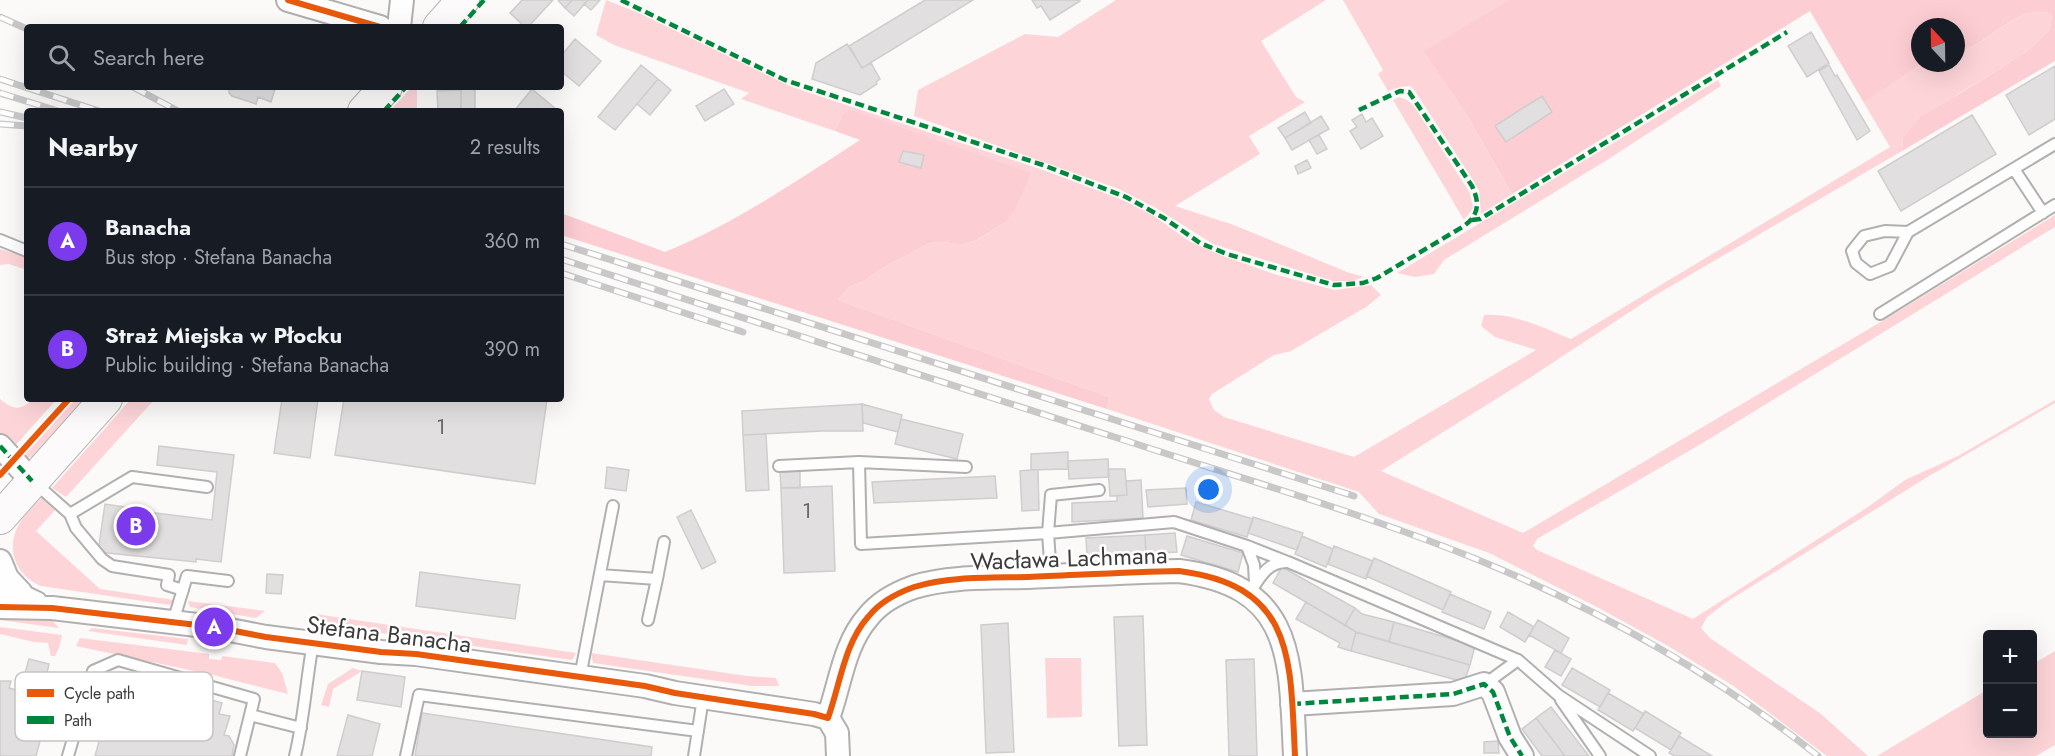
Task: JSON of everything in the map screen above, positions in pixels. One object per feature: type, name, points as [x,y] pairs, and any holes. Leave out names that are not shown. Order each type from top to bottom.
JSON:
[{"type":"main road","points":[[442,24],[463,0]]},
{"type":"main road","points":[[367,108],[383,90]]},
{"type":"main road","points":[[1,521],[32,481],[103,402]]},
{"type":"street","points":[[288,0],[370,24]]},
{"type":"street","points":[[399,24],[402,0]]},
{"type":"street","points":[[0,446],[32,481]]},
{"type":"street","name":"Stefana Banacha","points":[[0,561],[8,578],[29,600]]},
{"type":"street","name":"Wacława Lachmana","points":[[828,718],[854,639],[866,619],[882,604],[910,588],[944,581],[1179,571],[1252,590],[1278,628],[1288,664],[1295,756]]},
{"type":"street","name":"Stefana Banacha","points":[[0,586],[51,608]]},
{"type":"street","name":"Stefana Banacha","points":[[0,607],[51,608],[174,622],[313,643],[416,654],[645,686],[828,718]]},
{"type":"street","points":[[1292,704],[1453,694],[1463,692],[1480,683],[1485,684],[1493,692],[1510,737],[1522,756]]},
{"type":"street","points":[[828,718],[837,733],[838,756]]},
{"type":"lane","points":[[1908,232],[1885,231],[1864,236],[1852,251],[1856,263],[1870,273],[1890,266],[1908,232],[2055,144]]},
{"type":"lane","points":[[2014,169],[2043,213]]},
{"type":"lane","points":[[1880,314],[2055,205]]},
{"type":"lane","points":[[0,240],[24,250]]},
{"type":"lane","points":[[860,462],[861,544],[1048,533],[1174,522],[1288,562],[1518,660],[1558,695],[1650,756]]},
{"type":"lane","points":[[778,466],[860,462],[966,467]]},
{"type":"lane","points":[[70,514],[132,477],[207,487]]},
{"type":"lane","points":[[32,481],[70,514],[76,528],[102,559],[112,566],[169,575],[167,585],[183,590]]},
{"type":"lane","points":[[1051,576],[1048,533],[1051,495],[1099,490]]},
{"type":"lane","points":[[580,677],[613,506]]},
{"type":"lane","points":[[648,620],[664,542]]},
{"type":"lane","points":[[1247,546],[1254,565],[1252,590]]},
{"type":"lane","points":[[1252,590],[1271,565],[1288,562]]},
{"type":"lane","points":[[600,575],[657,579]]},
{"type":"lane","points":[[174,622],[187,576],[228,581]]},
{"type":"lane","points":[[295,756],[302,728],[303,698],[313,643]]},
{"type":"lane","points":[[93,672],[118,660],[160,672]]},
{"type":"lane","points":[[1485,684],[1518,660]]},
{"type":"lane","points":[[213,687],[254,699],[240,756]]},
{"type":"lane","points":[[406,756],[419,695],[698,731]]},
{"type":"lane","points":[[1558,695],[1600,756]]},
{"type":"lane","points":[[694,756],[704,698]]},
{"type":"lane","points":[[250,716],[302,728]]},
{"type":"lane","points":[[68,756],[72,741]]},
{"type":"shaded area","points":[[606,0],[639,13],[792,87],[1046,171],[1123,200],[1154,216],[1189,241],[1223,256],[1277,275],[1335,290],[1371,285],[1381,295],[1366,307],[1291,351],[1274,355],[1212,394],[1209,399],[1214,410],[1224,417],[1354,457],[1536,350],[1495,337],[1481,326],[1484,315],[1517,319],[1571,339],[1890,147],[1864,103],[1911,71],[1965,72],[1965,50],[2017,18],[2040,12],[2052,13],[2050,29],[2031,48],[1958,94],[1903,138],[1902,151],[1654,296],[1528,379],[1381,471],[1523,533],[1879,323],[2055,215],[2055,227],[1701,444],[1537,539],[1533,546],[1537,550],[1693,619],[1868,507],[1905,480],[1958,456],[2055,400],[2055,403],[1929,476],[1728,601],[1707,617],[1701,628],[1710,638],[1821,714],[1868,756],[1827,756],[1732,685],[1668,646],[1597,607],[1489,553],[1379,514],[1359,492],[1107,409],[1109,397],[838,300],[849,287],[864,281],[879,270],[929,243],[945,242],[961,245],[978,240],[1004,223],[843,114],[835,131],[741,99],[749,93],[614,45],[596,35]]},
{"type":"shaded area","points":[[1116,0],[1326,0],[1261,41],[1296,97],[1305,102],[1249,136],[1260,154],[1175,206],[1234,225],[1364,277],[1352,281],[1333,281],[1213,244],[1156,208],[1119,189],[914,116],[918,90],[1025,34],[1058,37]]},
{"type":"shaded area","points":[[1343,0],[1508,0],[1425,51],[1467,115],[1512,194],[1481,214],[1479,191],[1473,180],[1415,91],[1410,86],[1388,91],[1378,74],[1383,70]]},
{"type":"shaded area","points":[[1508,0],[2055,0],[2055,61],[1902,151],[1903,138],[1920,118],[2031,48],[2050,29],[2052,14],[2041,12],[2017,18],[1965,50],[1965,18],[1911,18],[1911,71],[1864,103],[1810,11],[1512,194],[1467,115],[1424,51]]},
{"type":"shaded area","points":[[1718,80],[1721,86],[1607,160],[1444,260],[1434,274],[1415,277],[1397,273]]},
{"type":"shaded area","points":[[409,90],[417,90],[417,108],[393,108]]},
{"type":"shaded area","points":[[1399,97],[1414,106],[1470,193],[1473,208],[1464,220],[1393,100]]},
{"type":"shaded area","points":[[854,111],[1031,173],[1014,211],[1004,223],[977,240],[961,245],[945,242],[929,243],[879,270],[864,281],[849,287],[838,300],[1109,397],[1107,409],[564,236],[564,214],[665,252],[691,241],[741,215],[860,140],[835,131],[843,114]]},
{"type":"shaded area","points":[[0,249],[24,256],[24,269],[9,264],[0,265]]},
{"type":"shaded area","points":[[0,399],[17,408],[30,402],[54,402],[13,448],[0,437]]},
{"type":"shaded area","points":[[70,402],[90,402],[32,457],[21,456]]},
{"type":"shaded area","points":[[128,402],[152,402],[66,497],[52,488]]},
{"type":"shaded area","points":[[44,495],[57,508],[36,531],[100,589],[174,600],[170,605],[41,586],[25,576],[15,561],[13,543],[15,533],[21,520]]},
{"type":"shaded area","points":[[188,601],[265,611],[256,618],[190,607]]},
{"type":"shaded area","points":[[0,614],[53,621],[59,628],[0,620]]},
{"type":"shaded area","points":[[316,614],[576,653],[572,660],[316,624]]},
{"type":"shaded area","points":[[0,627],[62,635],[59,648],[55,656],[51,656],[48,643],[0,634]]},
{"type":"shaded area","points":[[92,628],[188,639],[187,645],[88,631]]},
{"type":"shaded area","points":[[80,638],[209,654],[209,659],[221,660],[222,656],[275,663],[282,673],[288,694],[213,675],[213,672],[199,672],[76,646]]},
{"type":"shaded area","points":[[2055,651],[2055,745],[2036,756],[1877,756],[1983,692],[1983,738],[2037,738],[2037,662]]},
{"type":"shaded area","points":[[591,653],[747,676],[776,678],[779,686],[752,686],[593,663]]},
{"type":"shaded area","points":[[1045,658],[1081,658],[1082,717],[1047,718]]},
{"type":"shaded area","points":[[353,668],[362,671],[333,689],[329,707],[321,705],[328,684]]},
{"type":"building","points":[[522,0],[553,0],[531,24],[522,24],[510,13]]},
{"type":"building","points":[[558,0],[572,0],[565,8]]},
{"type":"building","points":[[572,0],[588,0],[574,16],[565,8]]},
{"type":"building","points":[[588,0],[600,0],[591,10],[584,4]]},
{"type":"building","points":[[925,0],[973,0],[862,68],[849,46]]},
{"type":"building","points":[[1032,0],[1080,1],[1050,20],[1041,6],[1037,8]]},
{"type":"building","points":[[1811,32],[1829,63],[1807,77],[1788,46]]},
{"type":"building","points":[[575,39],[601,61],[579,86],[564,74],[564,52]]},
{"type":"building","points":[[847,44],[862,68],[871,63],[880,79],[876,82],[877,84],[860,95],[812,79],[816,63]]},
{"type":"building","points":[[641,65],[658,79],[615,130],[598,117]]},
{"type":"building","points":[[1829,65],[1870,131],[1857,140],[1819,71]]},
{"type":"building","points":[[2055,66],[2055,119],[2029,135],[2006,95]]},
{"type":"building","points":[[658,79],[671,90],[650,115],[637,104]]},
{"type":"building","points":[[724,89],[734,104],[705,121],[696,106]]},
{"type":"building","points":[[229,90],[275,90],[271,102],[258,97],[256,104],[229,93]]},
{"type":"building","points":[[461,90],[475,90],[475,108],[461,108]]},
{"type":"building","points":[[461,90],[461,108],[438,108],[437,91]]},
{"type":"building","points":[[533,90],[555,108],[516,108]]},
{"type":"building","points":[[1542,96],[1552,112],[1506,142],[1495,126]]},
{"type":"building","points":[[1305,112],[1311,123],[1285,138],[1278,128]]},
{"type":"building","points":[[1362,114],[1366,122],[1372,118],[1383,136],[1361,149],[1350,131],[1357,127],[1352,120]]},
{"type":"building","points":[[1972,115],[1996,154],[1901,211],[1878,171]]},
{"type":"building","points":[[1321,116],[1329,129],[1292,150],[1285,138]]},
{"type":"building","points":[[1319,135],[1327,149],[1317,154],[1309,140]]},
{"type":"building","points":[[903,151],[924,155],[921,168],[899,162]]},
{"type":"building","points":[[1307,160],[1311,168],[1298,174],[1295,166]]},
{"type":"building","points":[[282,402],[318,402],[310,458],[274,453]]},
{"type":"building","points":[[344,402],[547,402],[535,484],[335,455]]},
{"type":"building","points":[[862,404],[863,431],[743,435],[742,411]]},
{"type":"building","points":[[862,404],[902,415],[898,432],[863,423]]},
{"type":"building","points":[[901,419],[963,434],[957,459],[895,444]]},
{"type":"building","points":[[766,434],[769,490],[746,491],[743,435]]},
{"type":"building","points":[[159,446],[234,455],[221,562],[196,559],[196,562],[98,552],[105,504],[132,508],[131,510],[212,520],[217,472],[157,465]]},
{"type":"building","points":[[1068,452],[1068,469],[1031,470],[1031,454]]},
{"type":"building","points":[[1108,459],[1109,477],[1069,479],[1068,461]]},
{"type":"building","points":[[607,467],[629,470],[626,491],[605,488]]},
{"type":"building","points":[[1108,469],[1125,469],[1127,495],[1110,496]]},
{"type":"building","points":[[1038,470],[1039,510],[1022,511],[1020,471]]},
{"type":"building","points":[[800,471],[800,488],[781,488],[780,472]]},
{"type":"building","points":[[995,476],[997,498],[874,503],[872,482]]},
{"type":"building","points":[[1141,480],[1143,518],[1072,522],[1072,503],[1117,501],[1117,496],[1127,495],[1126,481]]},
{"type":"building","points":[[832,486],[835,571],[784,573],[781,488]]},
{"type":"building","points":[[1186,488],[1187,504],[1148,507],[1146,490]]},
{"type":"building","points":[[1196,502],[1253,519],[1247,537],[1191,520]]},
{"type":"building","points":[[691,510],[716,562],[702,569],[677,517]]},
{"type":"building","points":[[1253,517],[1303,533],[1297,550],[1248,533]]},
{"type":"building","points":[[1175,533],[1177,552],[1146,554],[1145,535]]},
{"type":"building","points":[[1145,535],[1146,554],[1087,557],[1086,538]]},
{"type":"building","points":[[1187,536],[1243,553],[1238,572],[1181,555]]},
{"type":"building","points":[[1302,536],[1333,549],[1326,567],[1295,554]]},
{"type":"building","points":[[1334,546],[1373,561],[1366,579],[1328,564]]},
{"type":"building","points":[[1374,558],[1451,592],[1443,610],[1366,576]]},
{"type":"building","points":[[1282,567],[1355,608],[1345,625],[1273,583]]},
{"type":"building","points":[[420,572],[520,585],[515,619],[416,606]]},
{"type":"building","points":[[267,574],[283,575],[281,594],[266,593]]},
{"type":"building","points":[[1450,594],[1491,612],[1484,629],[1442,612]]},
{"type":"building","points":[[1306,602],[1356,632],[1351,651],[1338,647],[1340,643],[1296,619]]},
{"type":"building","points":[[1355,608],[1362,614],[1394,622],[1389,642],[1356,632],[1345,625]]},
{"type":"building","points":[[1508,612],[1534,627],[1525,642],[1500,627]]},
{"type":"building","points":[[1143,616],[1147,745],[1119,746],[1114,617]]},
{"type":"building","points":[[1538,620],[1569,638],[1561,653],[1529,635]]},
{"type":"building","points":[[1394,622],[1475,646],[1470,665],[1389,642]]},
{"type":"building","points":[[1008,623],[1014,752],[986,753],[981,625]]},
{"type":"building","points":[[1356,632],[1470,665],[1464,682],[1351,651]]},
{"type":"building","points":[[1555,650],[1571,659],[1561,676],[1545,667]]},
{"type":"building","points":[[29,659],[49,664],[47,672],[25,672]]},
{"type":"building","points":[[1254,659],[1257,756],[1229,756],[1226,660]]},
{"type":"building","points":[[1572,668],[1610,690],[1600,707],[1562,685]]},
{"type":"building","points":[[362,671],[405,677],[401,707],[357,700]]},
{"type":"building","points":[[0,681],[11,681],[9,688],[15,690],[15,741],[40,741],[36,756],[0,756]]},
{"type":"building","points":[[1608,693],[1644,714],[1633,731],[1598,710]]},
{"type":"building","points":[[213,700],[222,703],[219,714],[230,716],[224,735],[229,736],[234,745],[232,756],[95,756],[99,741],[213,741]]},
{"type":"building","points":[[1551,707],[1589,756],[1565,756],[1536,718]]},
{"type":"building","points":[[1645,711],[1681,733],[1671,750],[1635,728]]},
{"type":"building","points":[[422,713],[652,747],[651,756],[415,756]]},
{"type":"building","points":[[348,715],[380,724],[372,756],[337,756]]},
{"type":"building","points":[[1536,718],[1565,756],[1542,756],[1522,729]]},
{"type":"building","points":[[1679,736],[1712,756],[1675,756],[1669,753]]},
{"type":"building","points":[[1498,741],[1499,753],[1484,753],[1484,742]]},
{"type":"railway","points":[[0,17],[24,28]]},
{"type":"railway","points":[[0,79],[24,87]]},
{"type":"railway","points":[[34,90],[90,108]]},
{"type":"railway","points":[[139,90],[172,108]]},
{"type":"railway","points":[[0,93],[48,108]]},
{"type":"railway","points":[[0,112],[24,117]]},
{"type":"railway","points":[[0,124],[24,126]]},
{"type":"railway","points":[[564,245],[1354,496]]},
{"type":"railway","points":[[564,260],[1302,497],[1390,526],[1476,559],[1566,599],[1654,645],[1738,697],[1818,756]]},
{"type":"railway","points":[[564,274],[743,332]]},
{"type":"marked path","points":[[463,24],[484,0]]},
{"type":"marked path","points":[[621,0],[785,80],[1043,165],[1126,197],[1164,218],[1200,243],[1227,254],[1334,285],[1363,283],[1377,278],[1464,226],[1473,218],[1477,208],[1472,186],[1409,92],[1400,91],[1359,110]]},
{"type":"marked path","points":[[1472,220],[1480,219],[1787,32]]},
{"type":"marked path","points":[[387,108],[403,90]]},
{"type":"marked path","points":[[0,446],[32,481]]},
{"type":"marked path","points":[[1292,704],[1453,694],[1484,684],[1493,692],[1510,737],[1522,756]]},
{"type":"cycle path","points":[[288,0],[370,24]]},
{"type":"cycle path","points":[[0,475],[66,402]]},
{"type":"cycle path","points":[[0,607],[52,608],[214,627],[266,637],[381,652],[416,654],[645,686],[828,718],[848,652],[860,628],[877,607],[908,589],[928,583],[971,578],[1179,571],[1217,579],[1246,593],[1266,611],[1279,633],[1287,659],[1295,756]]},
{"type":"place","name":"Straż Miejska w Płocku","points":[[136,526]]},
{"type":"place","name":"Banacha","points":[[214,627]]}]
